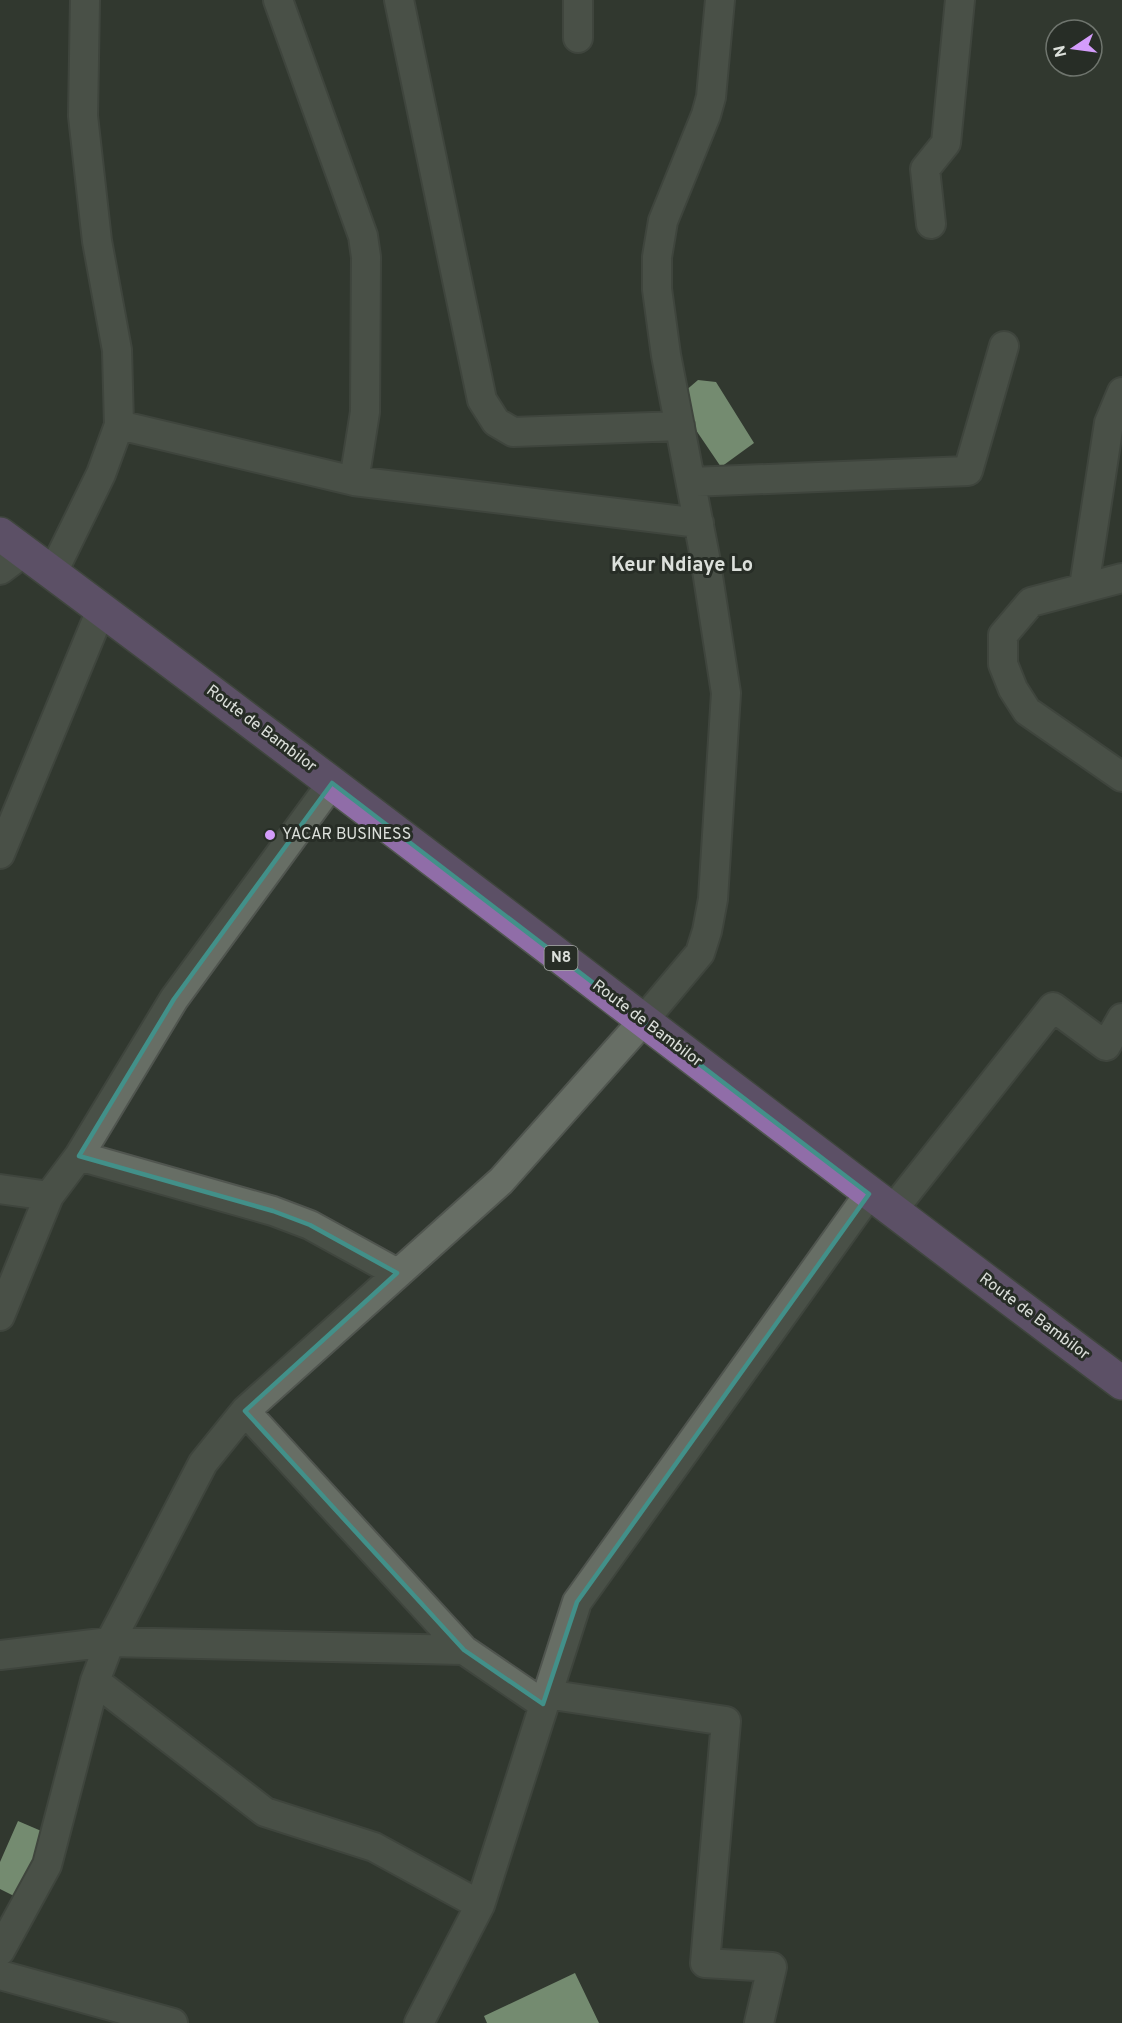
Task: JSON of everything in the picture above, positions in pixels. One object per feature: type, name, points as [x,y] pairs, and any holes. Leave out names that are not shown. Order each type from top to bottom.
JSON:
[{"type":"main road","name":"Route de Bambilor","points":[[8,552],[52,574],[100,609],[332,783],[881,1203],[1122,1383]]},
{"type":"street","points":[[52,574],[101,474],[119,425],[117,350],[97,241],[82,116],[86,0]]},
{"type":"street","points":[[278,0],[363,236],[366,257],[365,412],[354,481]]},
{"type":"street","points":[[399,0],[482,400],[496,422],[513,432],[680,426]]},
{"type":"street","points":[[578,0],[578,38]]},
{"type":"street","points":[[0,1951],[47,1865],[95,1681],[110,1642],[203,1463],[245,1411],[501,1181],[700,953],[713,898],[726,693],[699,523],[666,355],[657,289],[657,257],[663,221],[706,116],[711,97],[720,0]]},
{"type":"street","points":[[931,224],[925,169],[946,143],[960,0]]},
{"type":"street","points":[[691,482],[968,471],[1004,346]]},
{"type":"street","points":[[1084,587],[1109,423],[1122,392]]},
{"type":"street","points":[[119,425],[354,481],[699,523]]},
{"type":"street","points":[[1122,578],[1031,602],[1003,635],[1003,664],[1013,689],[1027,711],[1122,777]]},
{"type":"street","points":[[0,854],[100,609]]},
{"type":"street","points":[[0,1316],[49,1196],[79,1156],[174,999],[332,783]]},
{"type":"street","points":[[419,2023],[480,1905],[544,1699],[577,1602],[881,1203],[1053,1007],[1106,1046],[1122,1018]]},
{"type":"street","points":[[79,1156],[273,1211],[310,1225],[397,1273]]},
{"type":"street","points":[[0,1189],[49,1196]]},
{"type":"street","points":[[245,1411],[464,1650],[544,1699],[726,1721],[705,1963],[772,1967],[759,2023]]},
{"type":"street","points":[[0,1656],[110,1642],[464,1650]]},
{"type":"street","points":[[95,1681],[266,1812],[374,1846],[480,1905]]},
{"type":"street","points":[[0,1975],[173,2023]]},
{"type":"highlighted area","points":[[332,783],[869,1194],[577,1602],[543,1704],[464,1650],[245,1411],[397,1273],[310,1225],[273,1211],[79,1156],[174,999]]},
{"type":"building","points":[[698,380],[716,382],[754,443],[721,467],[683,411],[684,392]]},
{"type":"building","points":[[18,1821],[46,1833],[18,1898],[0,1889],[0,1862]]},
{"type":"building","points":[[575,1973],[599,2023],[487,2023],[484,2016]]},
{"type":"place","name":"YACAR BUSINESS","points":[[270,835]]},
{"type":"district","name":"Keur Ndiaye Lo","points":[[682,566]]}]
